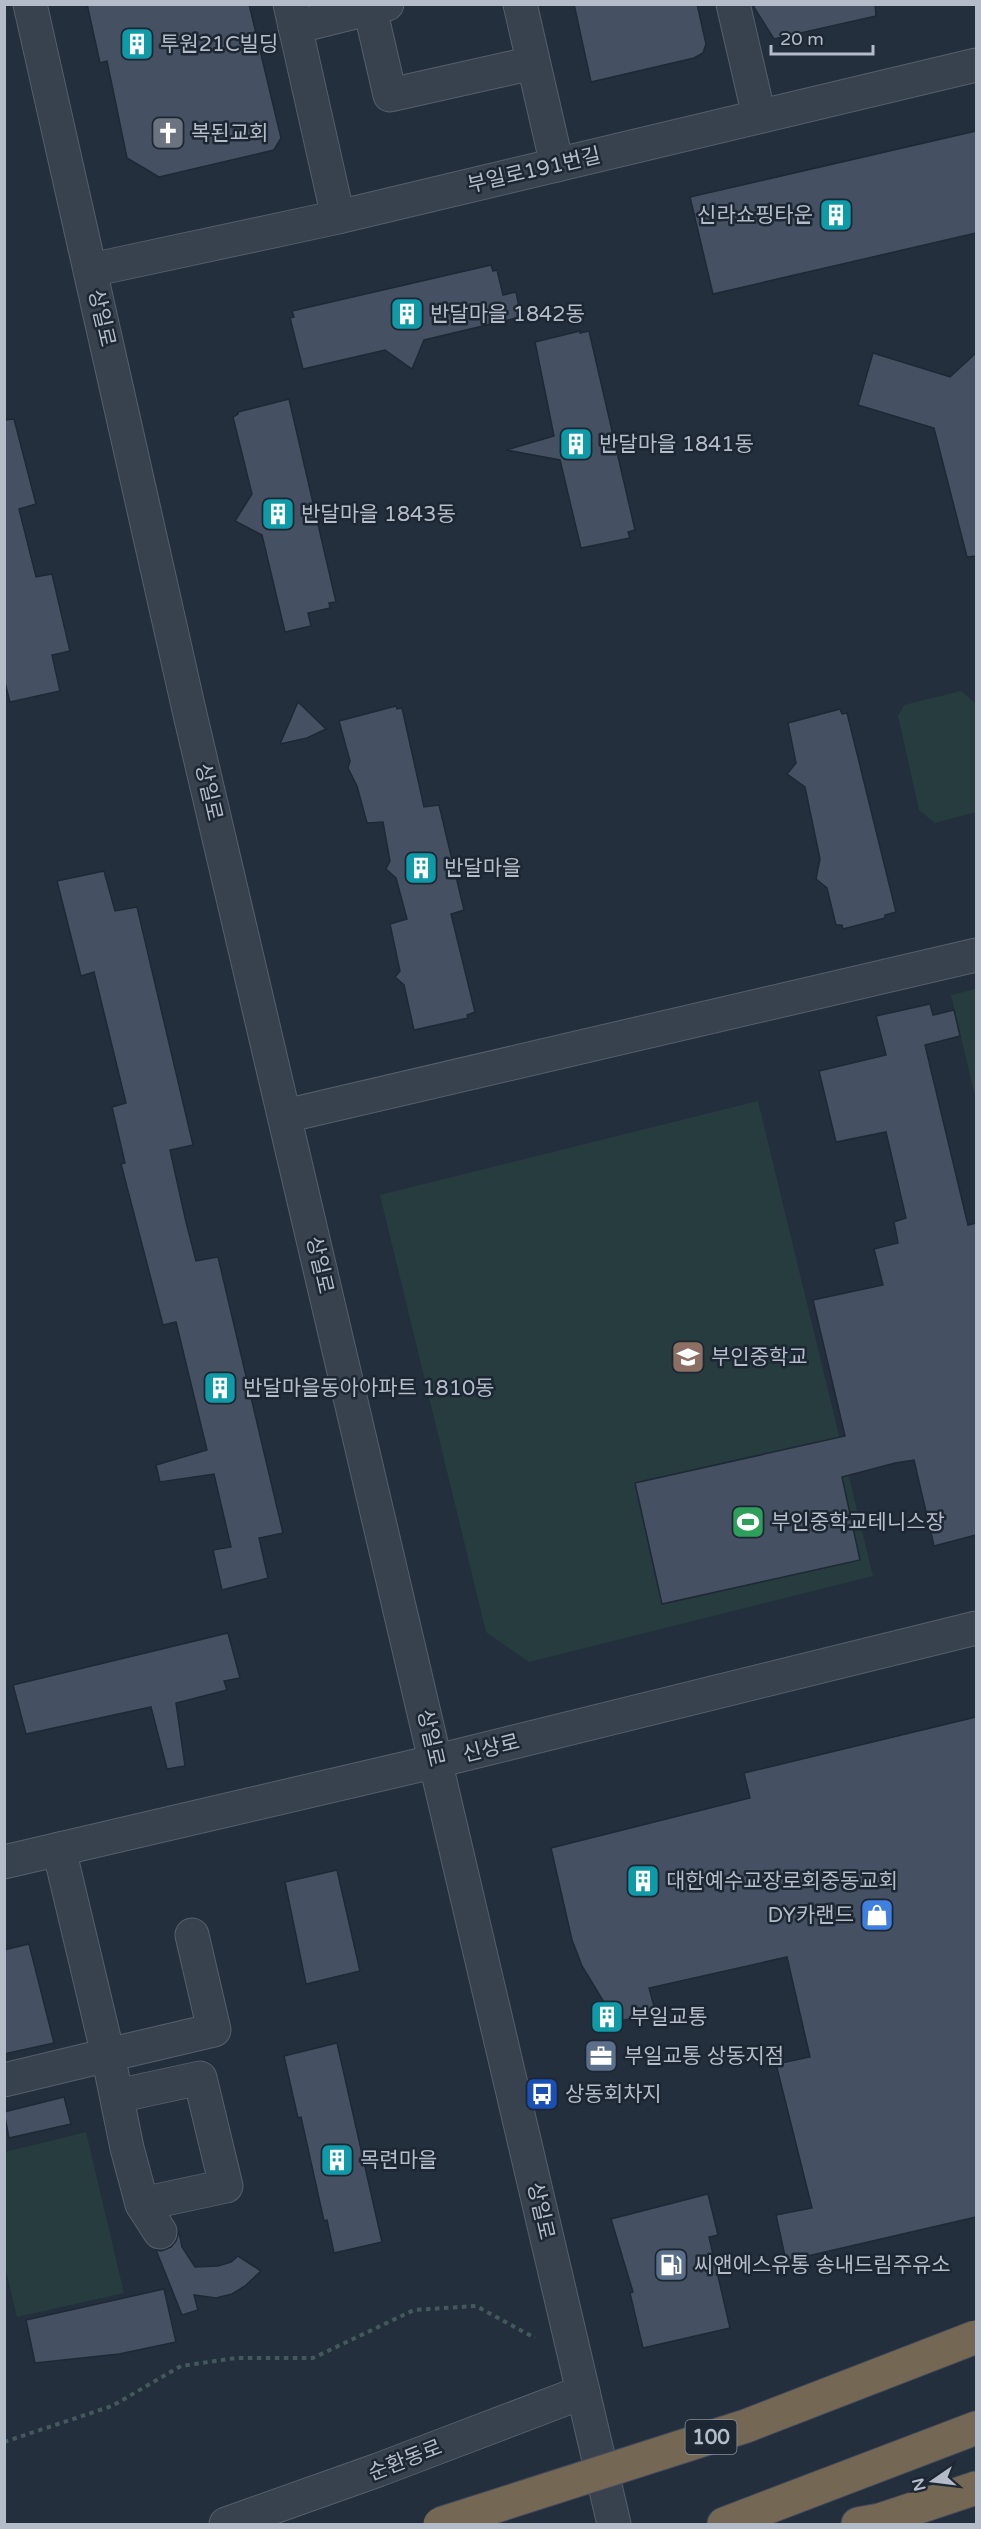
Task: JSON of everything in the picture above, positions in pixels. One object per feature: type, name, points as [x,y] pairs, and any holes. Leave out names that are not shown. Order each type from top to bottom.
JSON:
[{"type":"highway","name":"100","points":[[440,2524],[746,2426],[976,2337]]},
{"type":"highway","points":[[724,2524],[976,2428]]},
{"type":"highway","points":[[858,2524],[880,2520],[976,2488]]},
{"type":"street","name":"상일로","points":[[30,4],[192,721],[614,2524]]},
{"type":"street","points":[[520,4],[557,165]]},
{"type":"street","points":[[733,4],[759,116]]},
{"type":"street","points":[[338,217],[292,16],[375,6],[390,95],[533,63]]},
{"type":"street","name":"부일로191번길","points":[[91,270],[338,217],[976,65]]},
{"type":"street","points":[[285,1116],[976,954]]},
{"type":"street","name":"신상로","points":[[4,1862],[437,1761],[976,1628]]},
{"type":"street","points":[[59,1849],[108,2055],[127,2148],[142,2204],[160,2232]]},
{"type":"street","points":[[4,2080],[214,2030],[192,1935]]},
{"type":"street","points":[[117,2096],[200,2078],[226,2186],[142,2204]]},
{"type":"street","name":"순환동로","points":[[226,2524],[583,2392]]},
{"type":"path","points":[[4,2442],[112,2406],[181,2366],[236,2358],[313,2358],[414,2310],[476,2306],[576,2360]]},
{"type":"green space","points":[[961,691],[975,703],[976,708],[976,812],[935,823],[919,810],[898,716],[904,705]]},
{"type":"green space","points":[[976,989],[976,1100],[951,995]]},
{"type":"green space","points":[[758,1101],[873,1576],[529,1662],[486,1632],[380,1195]]},
{"type":"green space","points":[[86,2132],[124,2293],[17,2317],[5,2267],[5,2152]]},
{"type":"building","points":[[87,4],[249,4],[281,138],[274,150],[159,177],[127,158],[107,61],[100,63]]},
{"type":"building","points":[[574,4],[697,4],[706,44],[703,53],[694,58],[591,82]]},
{"type":"building","points":[[752,4],[875,4],[876,16],[774,39]]},
{"type":"building","name":"신라쇼핑타운","points":[[976,131],[976,233],[713,294],[690,197]]},
{"type":"building","name":"반달마을 1842동","points":[[491,265],[493,271],[497,270],[503,295],[516,292],[521,317],[424,340],[412,369],[385,350],[303,369],[290,318],[294,317],[292,311]]},
{"type":"building","name":"반달마을 1841동","points":[[580,331],[580,333],[589,331],[635,530],[628,532],[630,538],[581,548],[560,460],[506,450],[554,436],[535,342]]},
{"type":"building","points":[[873,353],[950,377],[976,353],[976,556],[967,557],[934,428],[858,405]]},
{"type":"building","name":"반달마을 1843동","points":[[289,399],[336,602],[329,603],[330,608],[308,613],[311,626],[285,632],[262,535],[235,521],[252,494],[233,417],[238,412]]},
{"type":"building","points":[[14,419],[36,504],[19,509],[36,577],[52,574],[70,651],[52,655],[60,691],[10,702],[4,679],[4,420]]},
{"type":"building","points":[[298,702],[326,729],[307,738],[280,744]]},
{"type":"building","name":"반달마을","points":[[396,706],[397,709],[402,708],[424,807],[439,805],[464,910],[451,914],[475,1012],[467,1015],[468,1018],[414,1030],[404,985],[395,977],[400,971],[390,924],[407,919],[396,878],[386,869],[390,861],[383,822],[367,823],[357,786],[348,768],[350,761],[339,721]]},
{"type":"building","points":[[840,709],[842,714],[847,713],[896,912],[885,915],[885,918],[843,929],[842,925],[836,925],[827,888],[816,879],[820,859],[805,787],[787,774],[796,763],[788,723]]},
{"type":"building","points":[[104,871],[115,911],[137,907],[193,1145],[170,1150],[186,1222],[196,1261],[218,1257],[283,1533],[259,1538],[268,1578],[222,1590],[213,1550],[231,1547],[214,1474],[160,1482],[156,1465],[207,1450],[176,1322],[163,1325],[121,1164],[125,1163],[112,1107],[126,1103],[94,972],[81,976],[57,881]]},
{"type":"building","points":[[930,1004],[933,1015],[954,1010],[960,1036],[925,1045],[968,1225],[976,1223],[976,1535],[934,1546],[914,1460],[895,1463],[842,1477],[860,1560],[662,1604],[635,1483],[845,1436],[813,1300],[883,1285],[874,1249],[898,1243],[894,1222],[906,1218],[886,1132],[836,1142],[819,1071],[886,1055],[876,1016]]},
{"type":"building","points":[[228,1633],[240,1678],[224,1681],[227,1690],[176,1703],[185,1766],[167,1769],[151,1707],[26,1734],[13,1685]]},
{"type":"building","name":"DY카랜드","points":[[976,1717],[976,2217],[786,2261],[776,2215],[812,2208],[776,2064],[810,2057],[787,1957],[649,1988],[656,2013],[616,2022],[582,1966],[572,1940],[551,1848],[750,1798],[744,1773]]},
{"type":"building","points":[[337,1870],[360,1971],[306,1984],[285,1882]]},
{"type":"building","points":[[29,1944],[54,2043],[4,2054],[4,1950]]},
{"type":"building","name":"목련마을","points":[[337,2043],[382,2242],[334,2253],[327,2220],[324,2221],[301,2117],[298,2118],[284,2056]]},
{"type":"building","points":[[64,2097],[71,2124],[9,2138],[4,2112]]},
{"type":"building","name":"씨앤에스유통 송내드림주유소","points":[[708,2194],[718,2235],[709,2237],[730,2328],[643,2348],[630,2293],[633,2292],[611,2219]]},
{"type":"building","points":[[179,2232],[182,2247],[195,2267],[218,2266],[231,2262],[238,2256],[261,2271],[245,2286],[232,2294],[216,2298],[194,2295],[198,2310],[182,2315],[156,2250],[161,2251],[171,2247]]},
{"type":"building","points":[[164,2289],[176,2342],[119,2354],[35,2363],[26,2320]]},
{"type":"place","name":"투원21C빌딩","points":[[137,44]]},
{"type":"place","name":"복된교회","points":[[168,133]]},
{"type":"place","name":"신라쇼핑타운","points":[[836,215]]},
{"type":"place","name":"반달마을 1842동","points":[[407,314]]},
{"type":"place","name":"반달마을 1841동","points":[[576,444]]},
{"type":"place","name":"반달마을 1843동","points":[[278,514]]},
{"type":"place","name":"반달마을","points":[[421,868]]},
{"type":"place","name":"부인중학교","points":[[688,1357]]},
{"type":"place","name":"반달마을동아아파트 1810동","points":[[220,1388]]},
{"type":"place","name":"부인중학교테니스장","points":[[748,1522]]},
{"type":"place","name":"대한예수교장로회중동교회","points":[[643,1881]]},
{"type":"place","name":"DY카랜드","points":[[877,1915]]},
{"type":"place","name":"부일교통","points":[[607,2017]]},
{"type":"place","name":"부일교통 상동지점","points":[[601,2056]]},
{"type":"place","name":"상동회차지","points":[[542,2094]]},
{"type":"place","name":"목련마을","points":[[337,2160]]},
{"type":"place","name":"씨앤에스유통 송내드림주유소","points":[[671,2265]]}]
